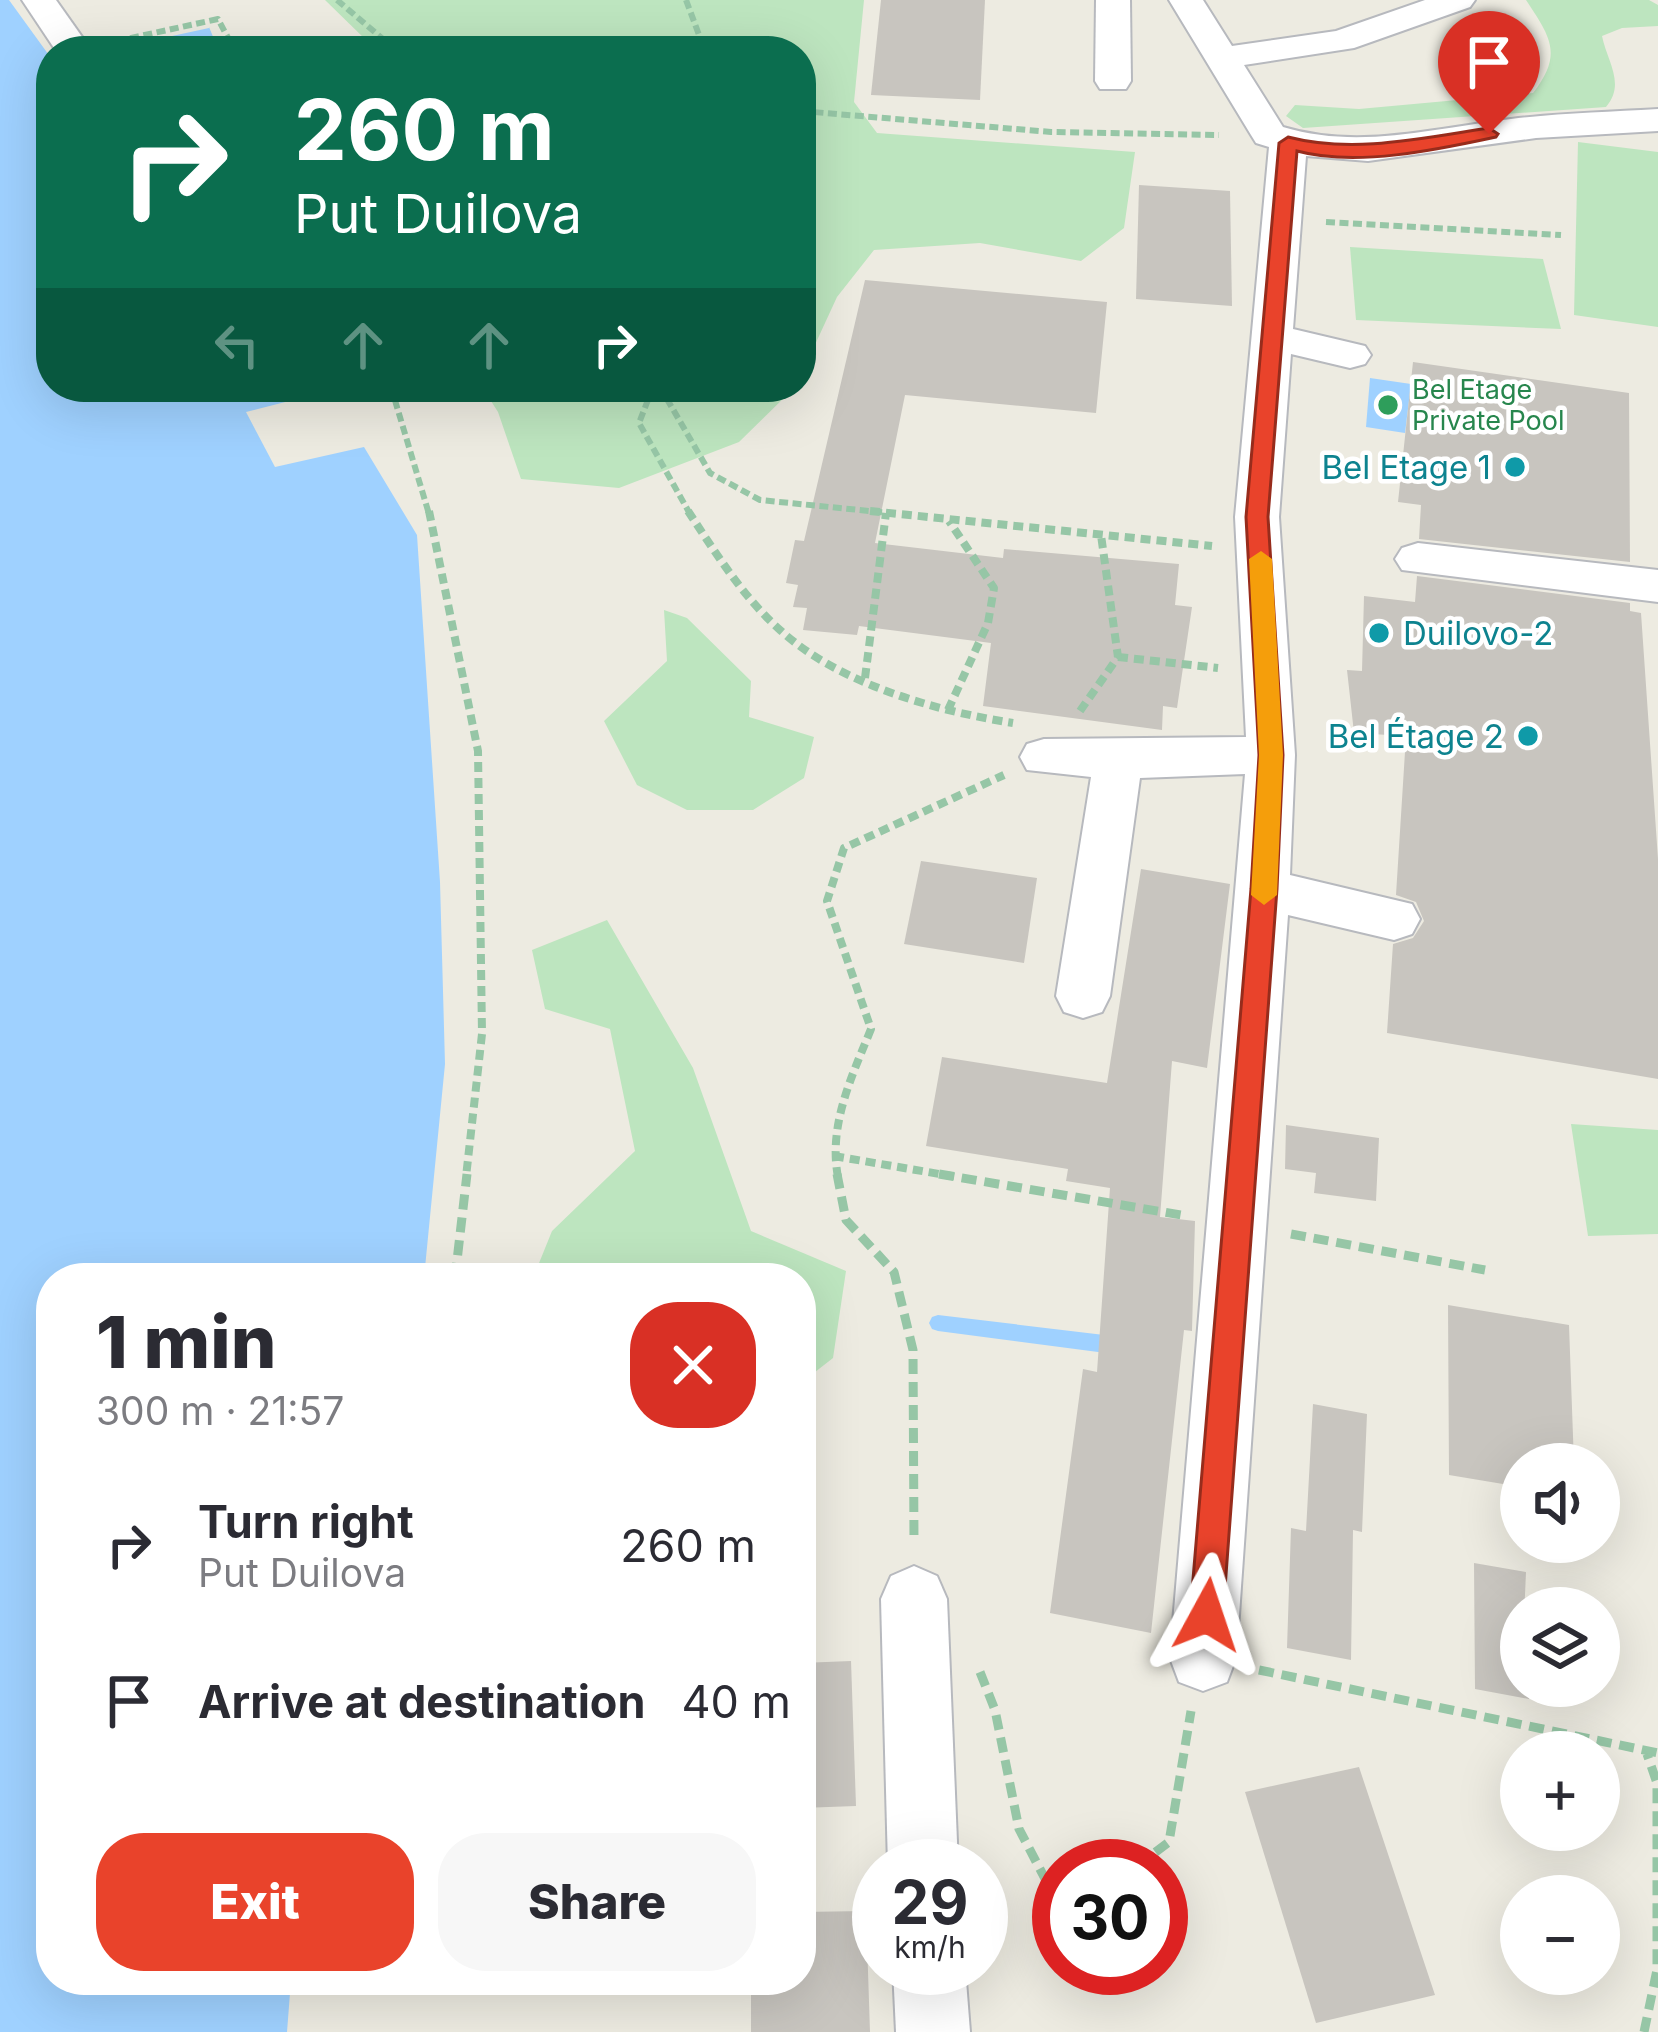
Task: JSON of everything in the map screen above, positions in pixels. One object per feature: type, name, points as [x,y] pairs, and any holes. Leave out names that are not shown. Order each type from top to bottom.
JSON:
[{"type":"street","points":[[39,0],[64,36]]},
{"type":"street","points":[[1113,0],[1113,81]]},
{"type":"street","points":[[1186,0],[1278,139],[1283,220],[1257,517],[1271,755],[1264,889],[1203,1658]]},
{"type":"street","points":[[1221,58],[1342,40],[1458,0]]},
{"type":"street","points":[[1278,139],[1318,151],[1395,147],[1536,127],[1658,121]]},
{"type":"street","points":[[1274,337],[1350,355]]},
{"type":"street","points":[[1418,559],[1658,586]]},
{"type":"street","points":[[1034,740],[1118,760],[1271,755]]},
{"type":"street","points":[[1083,996],[1118,760]]},
{"type":"street","points":[[1264,889],[1394,919]]},
{"type":"street","points":[[914,1599],[922,1839]]},
{"type":"street","points":[[931,1995],[933,2032]]},
{"type":"path","points":[[338,0],[380,36]]},
{"type":"path","points":[[686,0],[699,36]]},
{"type":"path","points":[[142,36],[218,19],[227,36]]},
{"type":"path","points":[[816,112],[1051,132],[1278,139]]},
{"type":"path","points":[[1283,220],[1562,235]]},
{"type":"path","points":[[396,402],[428,507],[478,752],[482,1034],[457,1263]]},
{"type":"path","points":[[650,402],[639,423],[671,486],[780,632],[866,678],[1034,740]]},
{"type":"path","points":[[666,402],[710,473],[760,500],[1260,551]]},
{"type":"path","points":[[866,678],[886,513]]},
{"type":"path","points":[[948,710],[988,623],[994,588],[949,519]]},
{"type":"path","points":[[1077,714],[1118,657],[1101,535]]},
{"type":"path","points":[[1118,657],[1267,673]]},
{"type":"path","points":[[914,1599],[913,1350],[894,1272],[846,1220],[834,1156],[842,1103],[871,1028],[827,901],[844,848],[1034,740]]},
{"type":"path","points":[[834,1156],[1485,1270]]},
{"type":"path","points":[[1170,1839],[1203,1658],[1653,1754],[1657,1970],[1644,2032]]},
{"type":"path","points":[[979,1669],[995,1710],[1019,1829],[1032,1854]]},
{"type":"green space","points":[[325,0],[864,0],[854,102],[877,133],[1135,152],[1124,228],[1081,261],[980,243],[874,250],[837,297],[816,342],[816,36],[362,36]]},
{"type":"green space","points":[[1526,0],[1649,0],[1658,5],[1658,26],[1622,28],[1602,36],[1615,81],[1606,107],[1303,128],[1286,116],[1295,105],[1359,109],[1533,93],[1551,56],[1547,36]]},
{"type":"green space","points":[[1578,142],[1658,152],[1658,327],[1574,315]]},
{"type":"green space","points":[[1350,247],[1543,259],[1561,329],[1356,320]]},
{"type":"green space","points":[[492,402],[780,402],[739,442],[619,488],[521,479]]},
{"type":"green space","points":[[664,610],[687,618],[751,681],[749,717],[814,737],[804,778],[753,810],[687,810],[637,785],[604,721],[667,661]]},
{"type":"green space","points":[[607,920],[693,1068],[751,1231],[846,1271],[833,1358],[816,1371],[816,1263],[539,1263],[552,1231],[635,1151],[610,1029],[545,1009],[532,950]]},
{"type":"green space","points":[[1571,1124],[1658,1130],[1658,1234],[1588,1236]]},
{"type":"water","points":[[0,0],[9,0],[36,37],[36,402],[285,402],[246,412],[275,467],[364,447],[417,535],[440,882],[445,1064],[425,1263],[36,1263],[36,1995],[290,1995],[287,2032],[0,2032]]},
{"type":"water","points":[[209,28],[213,36],[172,36]]},
{"type":"water","name":"Bel Etage Private Pool","points":[[1370,378],[1411,384],[1405,433],[1366,427]]},
{"type":"building","points":[[881,0],[985,0],[980,100],[871,95]]},
{"type":"building","points":[[1139,185],[1230,191],[1232,306],[1136,299]]},
{"type":"building","points":[[865,280],[1107,302],[1096,413],[905,395],[875,543],[1003,558],[1004,549],[1179,564],[1175,605],[1192,607],[1177,708],[1163,706],[1162,730],[983,706],[991,643],[859,626],[857,635],[803,630],[807,608],[793,607],[798,585],[786,583],[795,540],[804,541]]},
{"type":"building","name":"Bel Etage 1","points":[[1413,362],[1629,393],[1630,562],[1419,539],[1421,505],[1398,502]]},
{"type":"building","name":"Bel Étage 2","points":[[1417,576],[1630,603],[1630,611],[1641,613],[1658,859],[1658,1079],[1387,1033],[1393,944],[1413,938],[1424,921],[1416,902],[1396,895],[1406,736],[1354,733],[1347,670],[1362,671],[1364,596],[1415,602]]},
{"type":"building","points":[[921,861],[1037,878],[1024,963],[904,944]]},
{"type":"building","points":[[1141,869],[1230,884],[1207,1068],[1172,1061],[1160,1217],[1195,1221],[1192,1331],[1184,1330],[1151,1633],[1050,1613],[1083,1369],[1097,1372],[1110,1188],[1066,1181],[1068,1169],[926,1146],[942,1057],[1107,1083]]},
{"type":"building","points":[[1286,1125],[1379,1138],[1376,1201],[1314,1193],[1316,1173],[1285,1169]]},
{"type":"building","points":[[1448,1305],[1569,1325],[1573,1443],[1500,1443],[1500,1484],[1449,1475]]},
{"type":"building","points":[[1313,1404],[1367,1414],[1362,1532],[1353,1530],[1351,1660],[1287,1648],[1291,1528],[1306,1531]]},
{"type":"building","points":[[1474,1563],[1526,1572],[1525,1587],[1500,1587],[1500,1694],[1475,1689]]},
{"type":"building","points":[[851,1661],[856,1806],[816,1807],[816,1662]]},
{"type":"building","points":[[1359,1767],[1435,1995],[1316,2023],[1245,1792]]},
{"type":"building","points":[[852,1911],[852,1995],[869,1995],[870,2032],[751,2032],[751,1995],[816,1995],[816,1912]]},
{"type":"waterway","points":[[938,1323],[1121,1346]]},
{"type":"slow traffic","points":[[1261,559],[1271,755],[1264,895]]},
{"type":"place","name":"Bel Etage Private Pool","points":[[1388,405]]},
{"type":"place","name":"Bel Etage 1","points":[[1515,467]]},
{"type":"place","name":"Duilovo-2","points":[[1379,633]]},
{"type":"place","name":"Bel Étage 2","points":[[1528,736]]},
{"type":"route","points":[[1207,1615],[1252,1088],[1264,889],[1271,755],[1257,517],[1288,143],[1318,151],[1395,147],[1489,134]]}]
